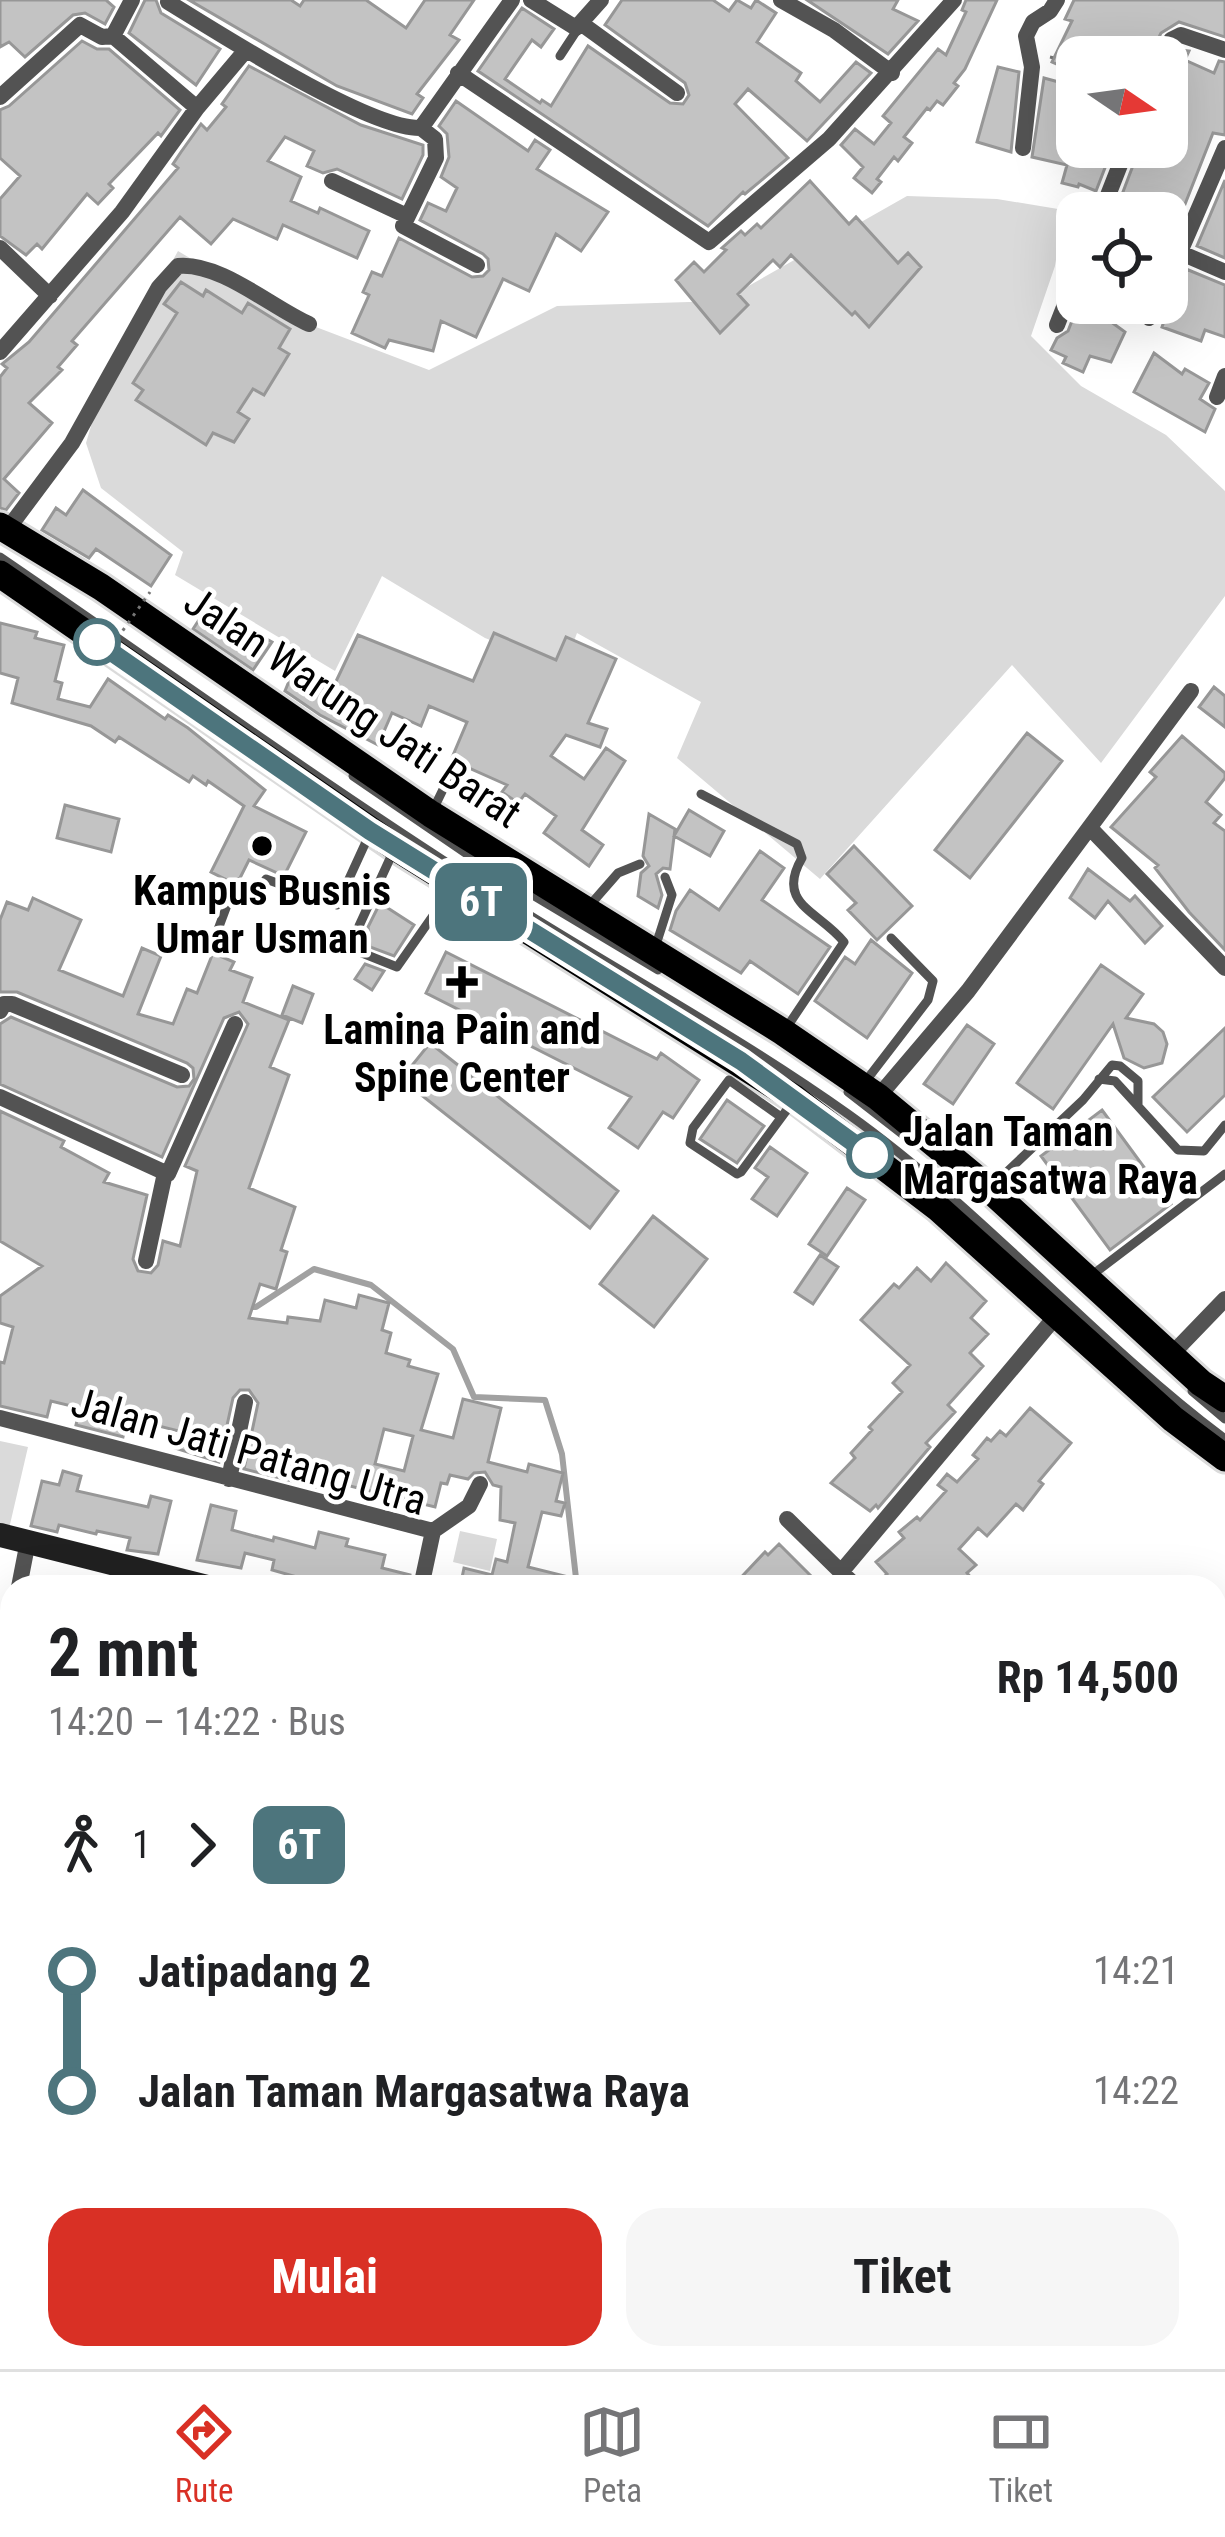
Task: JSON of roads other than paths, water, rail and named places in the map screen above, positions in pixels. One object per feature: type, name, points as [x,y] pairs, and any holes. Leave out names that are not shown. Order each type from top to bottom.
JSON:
[{"type":"main road","name":"Jalan Warung Jati Barat","points":[[2,538],[117,598],[431,814],[783,1032],[870,1092],[988,1188],[1225,1399]]},
{"type":"main road","points":[[0,574],[370,831],[938,1208],[1173,1419],[1225,1458]]},
{"type":"main road","points":[[0,601],[43,605]]},
{"type":"street","points":[[113,36],[133,0]]},
{"type":"street","points":[[421,128],[512,0]]},
{"type":"street","points":[[531,0],[562,22],[581,26],[676,93]]},
{"type":"street","points":[[581,26],[601,0]]},
{"type":"street","points":[[782,0],[834,30],[892,73]]},
{"type":"street","points":[[458,74],[709,242],[861,108],[954,0]]},
{"type":"street","points":[[1023,148],[1031,68],[1026,36],[1033,22],[1058,0]]},
{"type":"street","points":[[168,2],[246,50],[366,112],[421,128],[435,140],[438,148],[405,221]]},
{"type":"street","points":[[2,96],[80,26],[102,37],[113,36],[197,108]]},
{"type":"street","points":[[1188,37],[1225,50]]},
{"type":"street","points":[[0,352],[122,212],[197,108],[246,50]]},
{"type":"street","points":[[1188,236],[1225,148]]},
{"type":"street","points":[[332,181],[477,265]]},
{"type":"street","points":[[0,248],[50,296]]},
{"type":"street","points":[[1188,256],[1225,272]]},
{"type":"street","points":[[2,538],[71,443],[122,348],[178,266],[192,265],[226,278],[309,324]]},
{"type":"street","points":[[1217,397],[1225,376]]},
{"type":"street","points":[[870,1092],[968,991],[1191,691]]},
{"type":"street","points":[[1091,830],[1225,968]]},
{"type":"street","points":[[0,1011],[2,1005],[13,1004],[182,1076]]},
{"type":"street","points":[[146,1261],[168,1172],[235,1024]]},
{"type":"street","points":[[0,1097],[168,1172]]},
{"type":"street","points":[[1171,1354],[1225,1299]]},
{"type":"street","points":[[841,1572],[1057,1315]]},
{"type":"street","points":[[229,1479],[245,1402]]},
{"type":"street","name":"Jalan Jati Patang Utra","points":[[0,1418],[433,1531],[424,1575]]},
{"type":"street","points":[[433,1531],[469,1506],[480,1484]]},
{"type":"street","points":[[787,1519],[844,1575]]},
{"type":"street","points":[[0,1535],[142,1575]]},
{"type":"street","points":[[21,1575],[28,1541]]},
{"type":"lane","points":[[560,56],[581,26]]},
{"type":"lane","points":[[2,538],[80,585],[486,867],[817,1069],[959,1181],[1225,1418]]},
{"type":"lane","points":[[2,538],[406,836],[852,1117],[964,1207],[1118,1351],[1225,1439]]},
{"type":"lane","points":[[431,814],[452,770]]},
{"type":"lane","points":[[700,794],[797,844],[802,859],[792,876],[795,896],[844,942],[783,1032]]},
{"type":"lane","points":[[214,940],[232,892],[240,887],[256,893],[271,877],[337,905],[370,831]]},
{"type":"lane","points":[[395,847],[359,926],[362,953],[397,967],[454,885]]},
{"type":"lane","points":[[584,910],[618,873],[640,864]]},
{"type":"lane","points":[[653,953],[672,895],[665,877]]},
{"type":"lane","points":[[870,1092],[928,1000],[933,981],[891,938]]},
{"type":"lane","points":[[735,1071],[693,1128],[693,1147],[737,1174],[788,1107]]},
{"type":"lane","points":[[988,1188],[1083,1100],[1099,1079],[1115,1081],[1178,1150],[1204,1150],[1225,1126]]},
{"type":"lane","points":[[1088,1279],[1225,1174]]},
{"type":"waterway","points":[[248,1307],[256,1307],[314,1269],[371,1285],[453,1349],[474,1397],[545,1400],[562,1454],[576,1575]]},
{"type":"place","name":"Kampus Busnis Umar Usman","points":[[262,846]]},
{"type":"place","name":"Lamina Pain and Spine Center","points":[[462,982]]},
{"type":"place","name":"Jalan Taman Margasatwa Raya","points":[[870,1155]]}]
